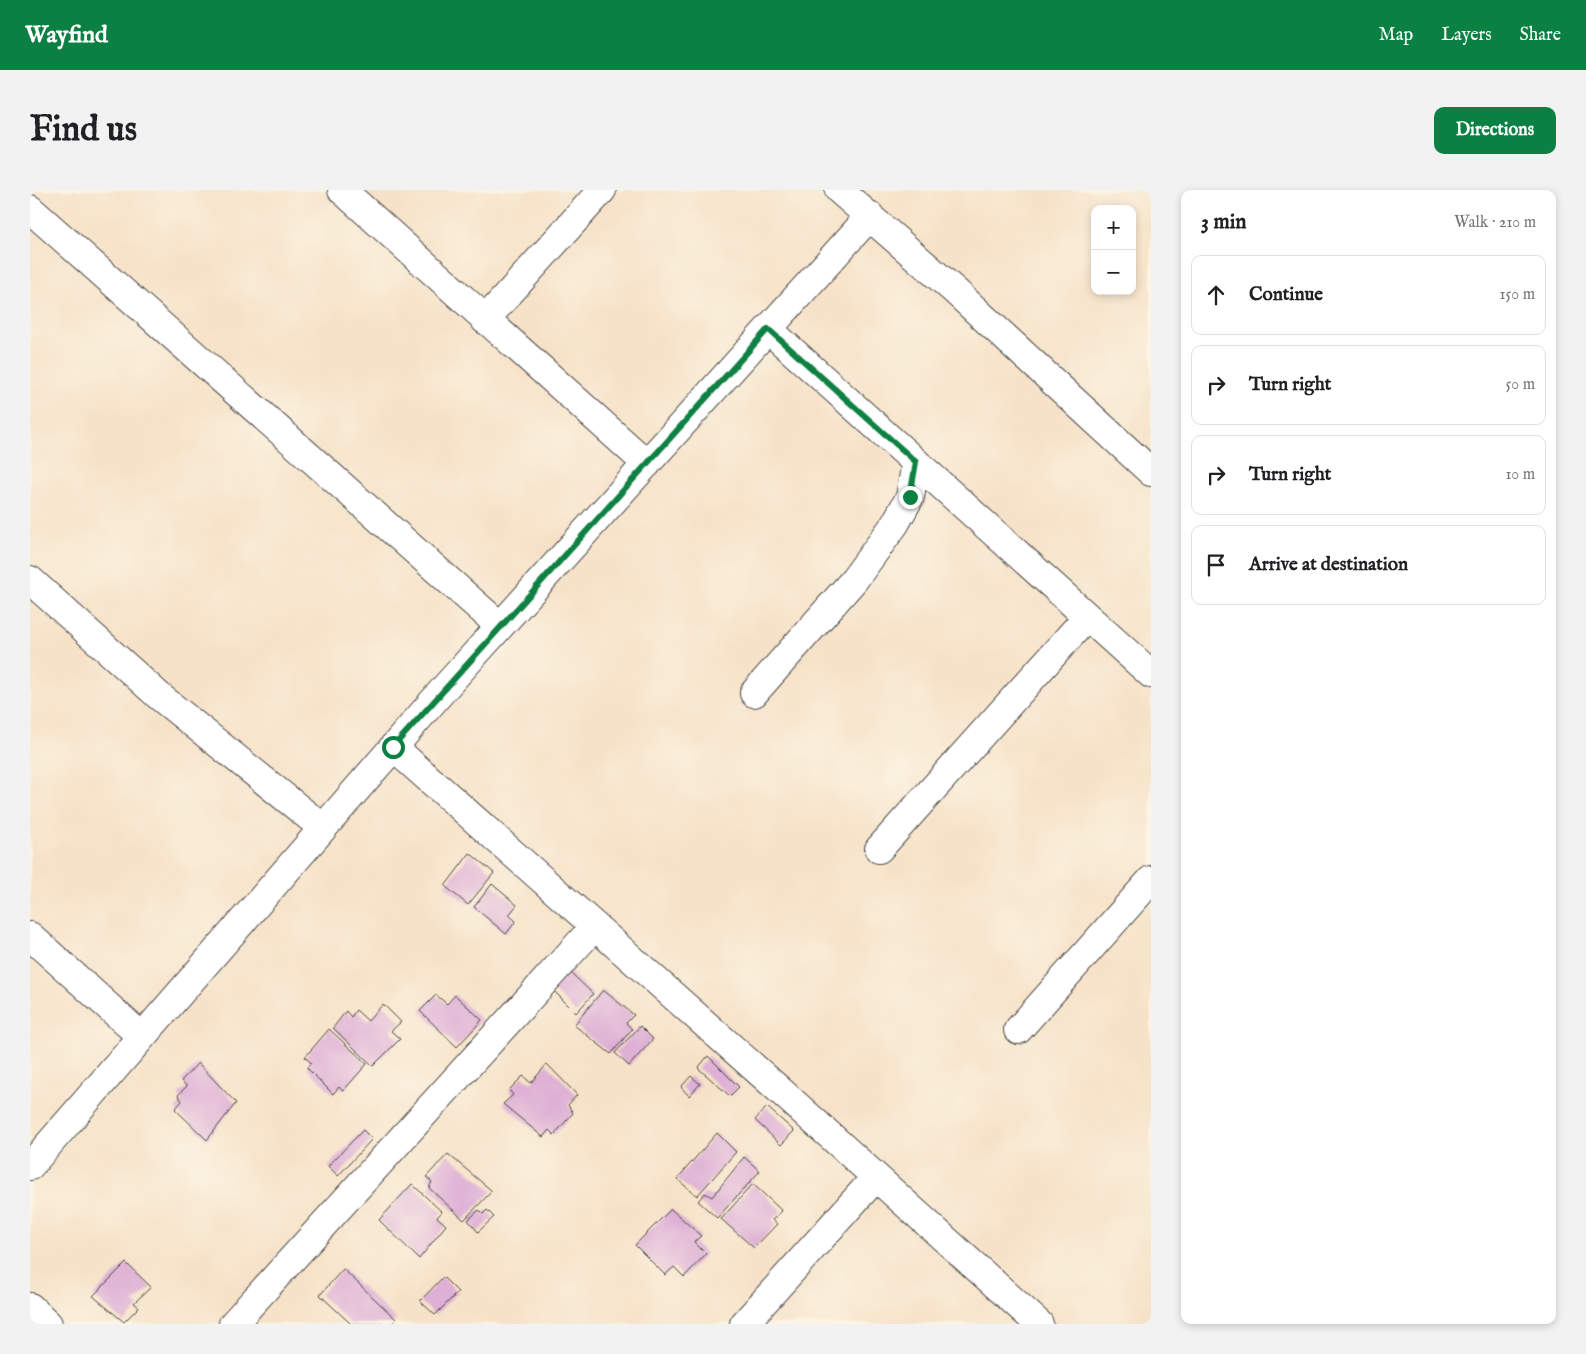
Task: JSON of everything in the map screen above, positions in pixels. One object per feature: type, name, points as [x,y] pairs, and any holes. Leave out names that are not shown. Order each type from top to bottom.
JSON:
[{"type":"street","points":[[342,190],[647,464]]},
{"type":"street","points":[[486,320],[602,190]]},
{"type":"street","points":[[839,190],[955,291],[1151,472]]},
{"type":"street","points":[[30,209],[500,626]]},
{"type":"street","points":[[30,1166],[393,747],[870,216]]},
{"type":"street","points":[[768,329],[1151,674]]},
{"type":"street","points":[[754,693],[854,580],[895,524],[910,497],[916,462]]},
{"type":"street","points":[[30,580],[159,696],[323,828]]},
{"type":"street","points":[[879,849],[1087,617]]},
{"type":"street","points":[[393,747],[1039,1324]]},
{"type":"street","points":[[1018,1030],[1151,880]]},
{"type":"street","points":[[233,1324],[595,926]]},
{"type":"street","points":[[30,936],[141,1036]]},
{"type":"street","points":[[744,1324],[876,1177]]},
{"type":"street","points":[[30,1307],[48,1324]]},
{"type":"building","points":[[470,853],[494,873],[468,905],[445,886]]},
{"type":"building","points":[[492,884],[517,905],[509,915],[516,921],[506,934],[474,907]]},
{"type":"building","points":[[568,970],[593,994],[576,1013],[553,990]]},
{"type":"building","points":[[603,990],[634,1015],[626,1023],[632,1029],[611,1054],[574,1025]]},
{"type":"building","points":[[436,995],[447,1004],[455,995],[482,1020],[457,1047],[420,1011]]},
{"type":"building","points":[[383,1004],[401,1022],[391,1031],[400,1039],[373,1066],[333,1028],[346,1011],[351,1017],[356,1010],[368,1021]]},
{"type":"building","points":[[640,1026],[653,1039],[629,1066],[615,1053]]},
{"type":"building","points":[[329,1029],[367,1064],[343,1091],[339,1087],[333,1094],[307,1068],[311,1063],[305,1057]]},
{"type":"building","points":[[708,1056],[739,1087],[730,1096],[698,1068]]},
{"type":"building","points":[[198,1063],[236,1103],[207,1140],[175,1109],[182,1101],[178,1095],[187,1086],[181,1081]]},
{"type":"building","points":[[547,1064],[577,1095],[568,1105],[573,1113],[554,1135],[549,1130],[543,1137],[503,1104],[513,1095],[509,1090],[523,1076],[531,1083]]},
{"type":"building","points":[[691,1076],[700,1084],[689,1096],[681,1087]]},
{"type":"building","points":[[767,1107],[794,1131],[781,1145],[755,1120]]},
{"type":"building","points":[[363,1130],[372,1139],[338,1176],[328,1166]]},
{"type":"building","points":[[717,1133],[736,1152],[697,1196],[677,1179]]},
{"type":"building","points":[[448,1154],[492,1191],[464,1220],[429,1188],[432,1182],[426,1177]]},
{"type":"building","points":[[744,1157],[760,1171],[717,1218],[698,1201],[705,1193],[712,1197]]},
{"type":"building","points":[[412,1184],[442,1212],[437,1217],[446,1225],[419,1259],[379,1220]]},
{"type":"building","points":[[753,1184],[782,1211],[772,1220],[777,1224],[754,1248],[721,1219]]},
{"type":"building","points":[[671,1209],[701,1236],[694,1242],[706,1254],[684,1277],[674,1267],[665,1275],[635,1245]]},
{"type":"building","points":[[479,1210],[483,1214],[487,1210],[494,1217],[478,1232],[468,1220]]},
{"type":"building","points":[[126,1263],[151,1287],[134,1303],[139,1307],[124,1322],[93,1296]]},
{"type":"building","points":[[343,1269],[396,1319],[392,1324],[351,1324],[320,1295]]},
{"type":"building","points":[[443,1277],[458,1292],[435,1315],[420,1301]]},
{"type":"route","points":[[393,747],[768,329],[916,462],[910,497]]}]
